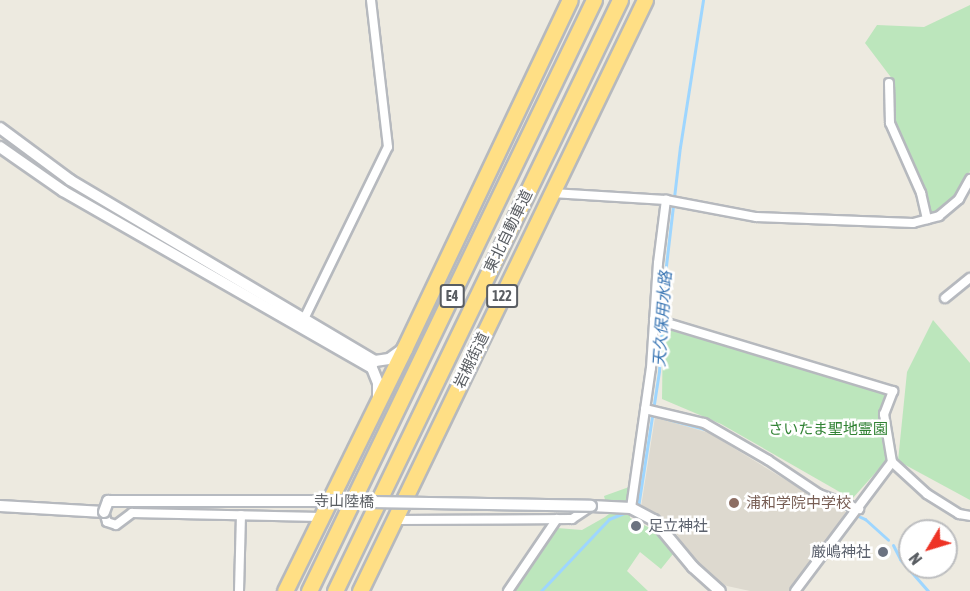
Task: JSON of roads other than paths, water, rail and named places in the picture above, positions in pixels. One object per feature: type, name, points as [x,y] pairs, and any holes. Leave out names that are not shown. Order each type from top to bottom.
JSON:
[{"type":"highway","points":[[285,591],[404,349],[570,0]]},
{"type":"highway","name":"東北自動車道","points":[[309,591],[594,0]]},
{"type":"highway","name":"東北自動車道","points":[[335,591],[620,0]]},
{"type":"highway","name":"岩槻街道","points":[[360,591],[645,0]]},
{"type":"street","points":[[304,319],[388,147],[371,0]]},
{"type":"street","points":[[889,83],[890,123],[921,193],[927,219]]},
{"type":"street","points":[[0,128],[70,180],[375,361],[389,359],[404,349]]},
{"type":"street","points":[[0,147],[63,191],[372,368],[378,383],[378,402]]},
{"type":"street","points":[[552,193],[666,200],[756,217],[913,223],[939,216],[959,199],[970,179]]},
{"type":"street","points":[[631,508],[645,409],[666,200]]},
{"type":"street","points":[[945,298],[970,278]]},
{"type":"street","points":[[654,319],[893,391],[884,414],[892,462],[930,496],[959,514],[970,516]]},
{"type":"street","points":[[645,409],[704,423],[768,460],[819,494],[859,509]]},
{"type":"street","points":[[795,591],[859,509],[892,462]]},
{"type":"street","name":"寺山陸橋","points":[[104,512],[108,501],[312,501],[591,506]]},
{"type":"street","points":[[0,506],[104,512],[107,522],[116,525],[132,513],[321,517]]},
{"type":"street","points":[[394,520],[572,519],[591,506],[631,508],[654,520],[693,567],[718,590]]},
{"type":"street","points":[[239,591],[241,515]]},
{"type":"street","points":[[508,591],[556,519]]},
{"type":"waterway","name":"天久保用水路","points":[[638,507],[659,371],[665,274],[680,147],[703,0]]},
{"type":"waterway","points":[[653,415],[712,431]]},
{"type":"waterway","points":[[786,477],[815,496],[851,511]]},
{"type":"waterway","name":"天久保用水路","points":[[541,591],[609,519],[626,512]]},
{"type":"waterway","points":[[856,515],[865,519],[888,540]]},
{"type":"waterway","points":[[893,545],[900,559],[928,591]]},
{"type":"place","name":"浦和学院中学校","points":[[734,503]]},
{"type":"place","name":"足立神社","points":[[636,526]]},
{"type":"place","name":"厳嶋神社","points":[[883,552]]},
{"type":"park label","name":"さいたま聖地霊園","points":[[828,429]]}]
